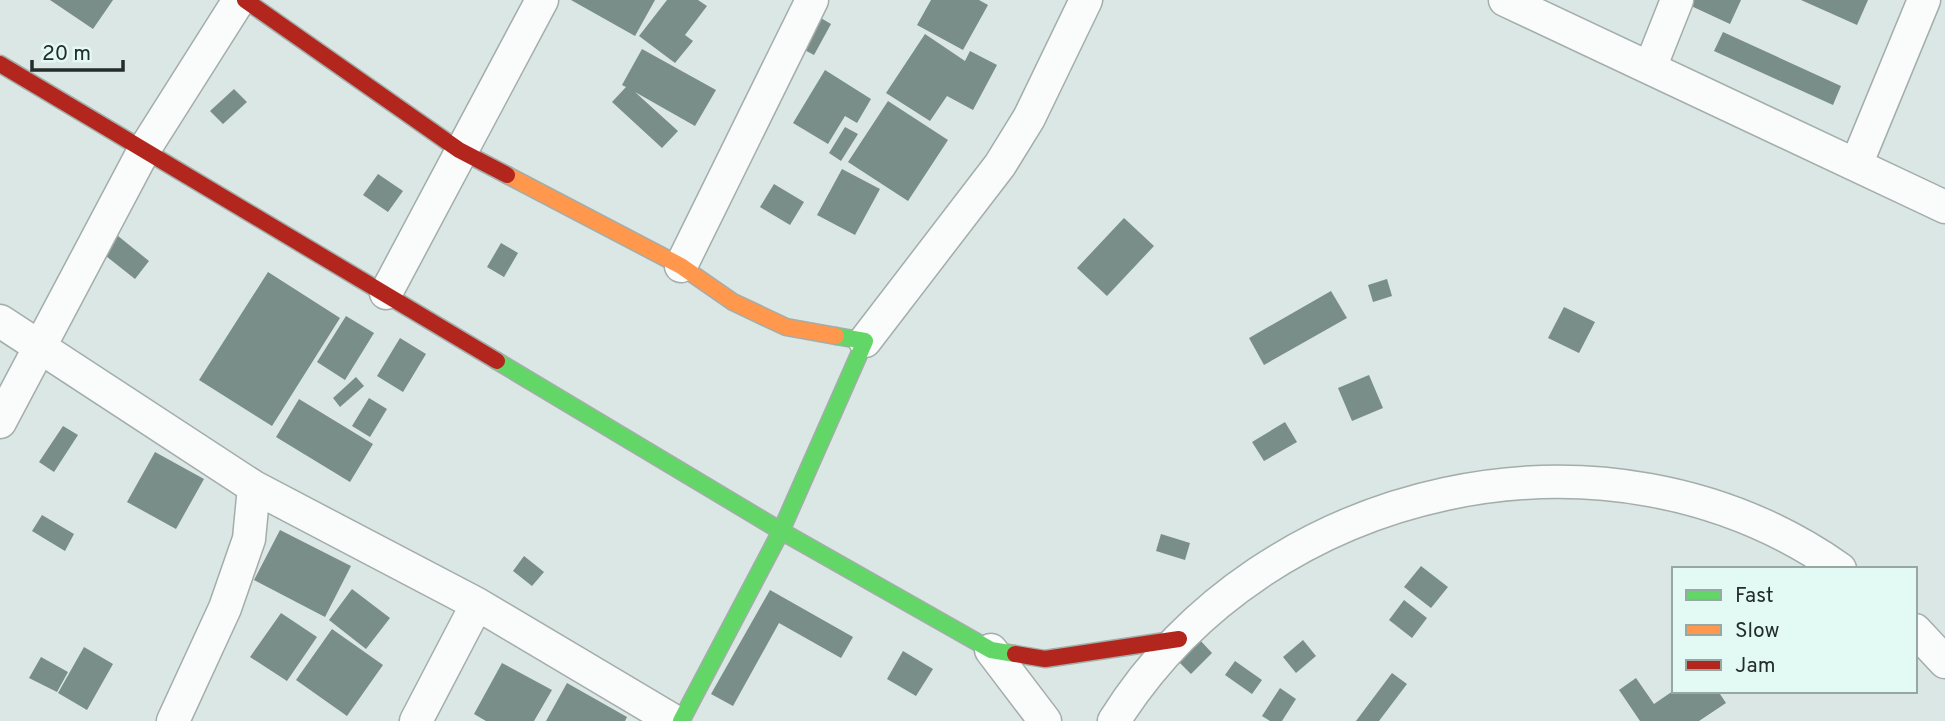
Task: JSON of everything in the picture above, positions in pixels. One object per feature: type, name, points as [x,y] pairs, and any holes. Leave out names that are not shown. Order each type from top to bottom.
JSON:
[{"type":"street","points":[[0,422],[144,149],[239,0]]},
{"type":"street","points":[[245,0],[459,150],[681,266],[733,302],[786,327],[865,341]]},
{"type":"street","points":[[386,293],[459,150],[542,0]]},
{"type":"street","points":[[681,266],[812,0]]},
{"type":"street","points":[[681,721],[782,531],[865,341],[1000,165],[1029,118],[1086,0]]},
{"type":"street","points":[[1505,0],[1945,207]]},
{"type":"street","points":[[1650,68],[1677,0]]},
{"type":"street","points":[[1856,165],[1924,0]]},
{"type":"street","points":[[0,64],[782,531],[991,649],[1045,659],[1179,639]]},
{"type":"street","points":[[0,321],[254,487],[477,604],[674,721]]},
{"type":"street","points":[[1114,721],[1145,677],[1179,639],[1256,574],[1300,547],[1393,506],[1442,493],[1492,484],[1543,481],[1644,489],[1693,500],[1741,516],[1787,537],[1837,567]]},
{"type":"street","points":[[173,721],[225,608],[249,539],[254,487]]},
{"type":"street","points":[[416,721],[477,604]]},
{"type":"street","points":[[1917,632],[1945,662]]},
{"type":"street","points":[[991,649],[1045,721]]},
{"type":"building","points":[[50,0],[113,0],[93,29]]},
{"type":"building","points":[[571,0],[655,0],[635,36]]},
{"type":"building","points":[[667,0],[698,0],[707,6],[685,35],[693,41],[675,63],[639,36]]},
{"type":"building","points":[[931,0],[979,0],[988,5],[963,50],[917,25]]},
{"type":"building","points":[[1692,0],[1741,0],[1730,24],[1689,5]]},
{"type":"building","points":[[1801,0],[1868,0],[1857,25]]},
{"type":"building","points":[[814,14],[831,24],[814,55],[797,46]]},
{"type":"building","points":[[1723,32],[1841,86],[1833,105],[1714,51]]},
{"type":"building","points":[[925,34],[965,61],[970,51],[997,65],[973,110],[947,96],[930,121],[886,93]]},
{"type":"building","points":[[642,49],[716,90],[695,126],[635,92],[678,131],[662,148],[612,102],[626,87],[622,85]]},
{"type":"building","points":[[825,70],[871,99],[857,123],[845,116],[828,144],[793,123]]},
{"type":"building","points":[[234,89],[247,102],[223,124],[210,111]]},
{"type":"building","points":[[888,101],[948,140],[908,201],[848,162]]},
{"type":"building","points":[[845,127],[858,134],[841,161],[829,153]]},
{"type":"building","points":[[842,169],[880,189],[855,235],[817,215]]},
{"type":"building","points":[[378,174],[403,191],[388,212],[363,195]]},
{"type":"building","points":[[774,184],[804,202],[790,225],[760,207]]},
{"type":"building","points":[[1124,218],[1154,246],[1107,296],[1077,268]]},
{"type":"building","points":[[102,223],[149,261],[135,279],[87,241]]},
{"type":"building","points":[[501,243],[518,253],[504,277],[487,267]]},
{"type":"building","points":[[268,272],[340,318],[272,426],[199,380]]},
{"type":"building","points":[[1387,279],[1392,296],[1373,302],[1368,285]]},
{"type":"building","points":[[1331,291],[1347,318],[1264,365],[1249,338]]},
{"type":"building","points":[[1564,307],[1595,322],[1579,353],[1548,338]]},
{"type":"building","points":[[346,316],[374,333],[345,380],[317,362]]},
{"type":"building","points":[[400,338],[426,354],[403,392],[377,376]]},
{"type":"building","points":[[1369,375],[1383,408],[1352,421],[1338,388]]},
{"type":"building","points":[[356,377],[364,386],[340,407],[333,398]]},
{"type":"building","points":[[369,398],[387,409],[370,437],[352,426]]},
{"type":"building","points":[[299,399],[373,444],[350,482],[276,437]]},
{"type":"building","points":[[1285,422],[1297,442],[1264,461],[1252,442]]},
{"type":"building","points":[[63,426],[78,435],[54,472],[39,462]]},
{"type":"building","points":[[155,452],[204,479],[176,529],[127,502]]},
{"type":"building","points":[[42,515],[74,534],[65,551],[32,531]]},
{"type":"building","points":[[280,530],[351,566],[325,617],[254,580]]},
{"type":"building","points":[[1161,534],[1190,543],[1185,560],[1156,551]]},
{"type":"building","points":[[524,556],[544,572],[532,586],[513,571]]},
{"type":"building","points":[[1421,566],[1448,587],[1431,608],[1404,587]]},
{"type":"building","points":[[352,589],[390,618],[366,649],[329,620]]},
{"type":"building","points":[[770,590],[853,637],[841,658],[779,623],[733,706],[711,694]]},
{"type":"building","points":[[1404,600],[1427,618],[1412,638],[1389,620]]},
{"type":"building","points":[[281,613],[317,637],[287,681],[250,657]]},
{"type":"building","points":[[332,629],[383,665],[347,716],[296,680]]},
{"type":"building","points":[[1198,638],[1212,653],[1191,674],[1176,659]]},
{"type":"building","points":[[1303,640],[1316,656],[1296,673],[1283,657]]},
{"type":"building","points":[[84,647],[113,664],[87,710],[58,693]]},
{"type":"building","points":[[903,651],[933,669],[916,696],[887,679]]},
{"type":"building","points":[[41,657],[68,672],[57,692],[29,678]]},
{"type":"building","points":[[1235,661],[1262,680],[1252,694],[1225,675]]},
{"type":"building","points":[[502,663],[552,690],[534,721],[486,721],[474,714]]},
{"type":"building","points":[[1392,673],[1407,684],[1379,721],[1356,721]]},
{"type":"building","points":[[1636,678],[1654,704],[1672,692],[1719,693],[1726,703],[1699,721],[1640,721],[1619,690]]},
{"type":"building","points":[[567,683],[627,717],[625,721],[546,721]]},
{"type":"building","points":[[1280,688],[1296,699],[1282,721],[1270,721],[1262,716]]},
{"type":"traffic: fast","points":[[681,721],[781,531],[865,341],[836,336]]},
{"type":"traffic: fast","points":[[497,361],[781,531],[991,650],[1015,654]]},
{"type":"traffic: slow","points":[[507,175],[681,266],[733,302],[786,327],[836,336]]},
{"type":"traffic: jam","points":[[245,0],[459,150],[507,175]]},
{"type":"traffic: jam","points":[[0,64],[497,361]]},
{"type":"traffic: jam","points":[[1015,654],[1045,659],[1179,639]]}]
